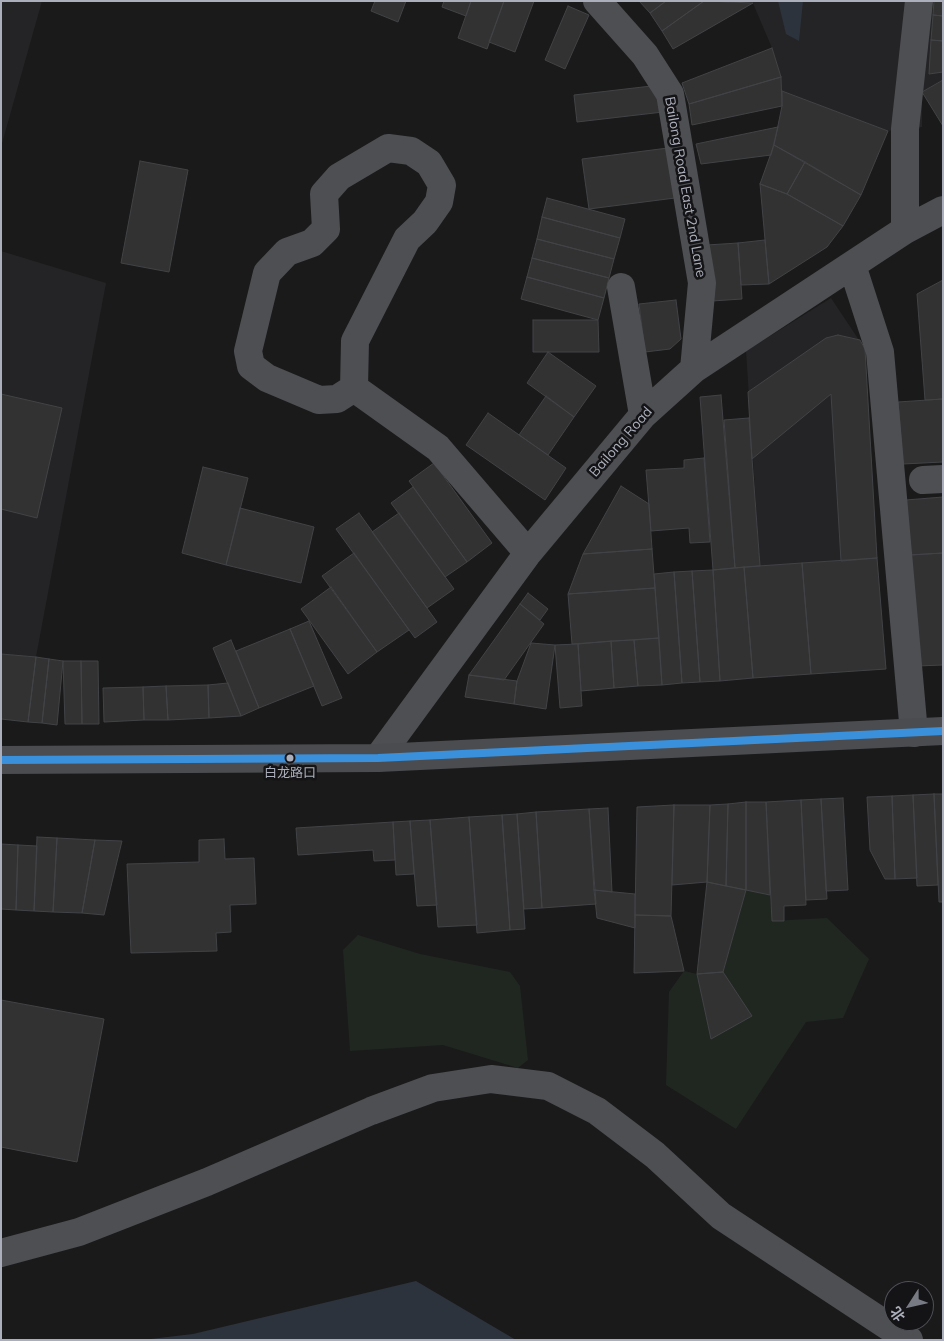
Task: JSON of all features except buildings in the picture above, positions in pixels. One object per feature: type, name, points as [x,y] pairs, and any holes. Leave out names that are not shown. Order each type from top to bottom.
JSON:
[{"type":"main road","points":[[1,760],[378,758],[943,732]]},
{"type":"street","name":"Bailong Road East 2nd Lane","points":[[596,1],[645,54],[670,94],[702,283],[694,369]]},
{"type":"street","points":[[905,230],[905,129],[919,1]]},
{"type":"street","points":[[388,148],[411,151],[429,162],[442,185],[439,202],[426,222],[407,239],[355,341],[354,388],[337,399],[319,400],[267,378],[251,366],[248,351],[266,273],[287,252],[312,242],[326,229],[324,194],[339,177],[388,148]]},
{"type":"street","name":"Bailong Road","points":[[378,758],[528,553],[642,415],[694,369],[905,230],[943,210]]},
{"type":"street","points":[[852,265],[880,352],[914,733]]},
{"type":"street","points":[[621,287],[642,415]]},
{"type":"street","points":[[354,388],[438,448],[528,553]]},
{"type":"street","points":[[1,1253],[79,1232],[207,1182],[371,1111],[433,1088],[491,1079],[548,1086],[597,1111],[655,1155],[721,1216],[909,1340]]},
{"type":"shaded area","points":[[1,1],[42,1],[1,147]]},
{"type":"shaded area","points":[[752,1],[943,1],[943,80],[922,92],[922,127],[888,131],[782,91],[781,77],[772,48]]},
{"type":"shaded area","points":[[778,1],[803,1],[799,41],[786,34]]},
{"type":"shaded area","points":[[1,251],[106,283],[36,657],[1,654]]},
{"type":"shaded area","points":[[831,298],[865,349],[877,558],[760,566],[746,351]]},
{"type":"shaded area","points":[[746,890],[770,895],[772,921],[827,918],[869,959],[843,1018],[806,1022],[736,1129],[666,1085],[669,992],[684,971],[697,974],[711,1038],[751,1016],[723,972]]},
{"type":"shaded area","points":[[358,935],[420,954],[510,972],[520,986],[528,1060],[518,1068],[443,1045],[350,1051],[343,950]]},
{"type":"shaded area","points":[[416,1281],[516,1340],[142,1340],[193,1334]]},
{"type":"transit line","points":[[1,760],[378,758],[943,731]]},
{"type":"place","name":"白龙路口","points":[[290,758]]}]
